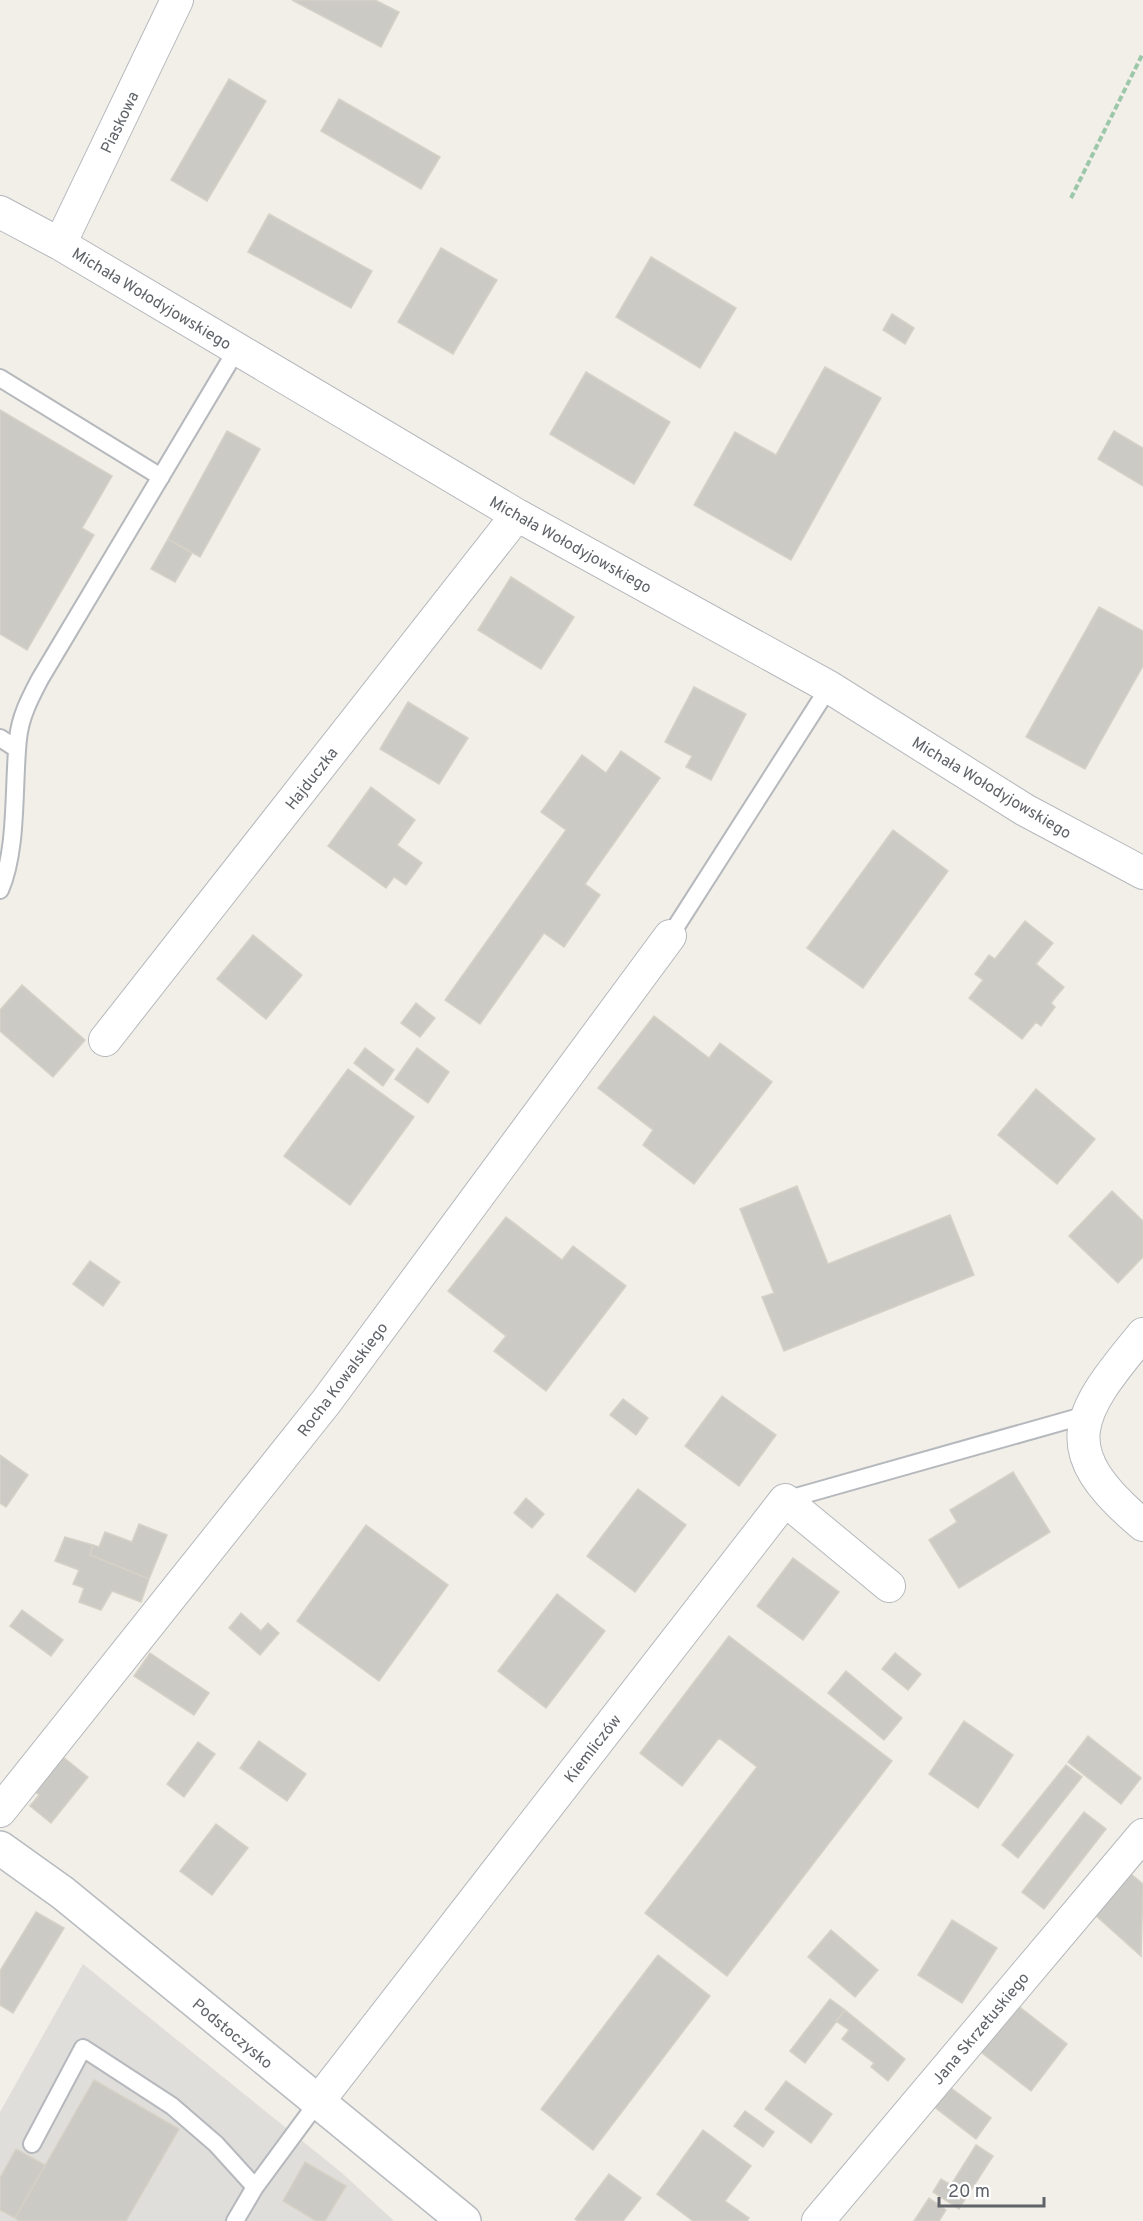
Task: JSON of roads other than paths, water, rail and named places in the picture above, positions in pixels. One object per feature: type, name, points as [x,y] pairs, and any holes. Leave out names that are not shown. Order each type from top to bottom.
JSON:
[{"type":"street","name":"Piaskowa","points":[[60,244],[177,0]]},
{"type":"street","name":"Michała Wołodyjowskiego","points":[[0,213],[60,244],[517,515],[829,687],[1025,810],[1143,873]]},
{"type":"street","name":"Hajduczka","points":[[105,1040],[517,515]]},
{"type":"street","name":"Rocha Kowalskiego","points":[[0,1811],[326,1402],[670,936]]},
{"type":"street","points":[[1143,1334],[1101,1385],[1086,1415],[1085,1450],[1095,1479],[1119,1506],[1143,1525]]},
{"type":"street","points":[[785,1500],[889,1586]]},
{"type":"street","name":"Kiemliczów","points":[[317,2103],[785,1500]]},
{"type":"street","name":"Jana Skrzetuskiego","points":[[818,2221],[1143,1835]]},
{"type":"street","name":"Podstoczysko","points":[[0,1848],[63,1893],[464,2221]]},
{"type":"lane","points":[[0,890],[6,878],[4,851],[24,712],[40,679],[237,349]]},
{"type":"lane","points":[[0,378],[161,477]]},
{"type":"lane","points":[[670,936],[829,687]]},
{"type":"lane","points":[[0,738],[17,749]]},
{"type":"lane","points":[[785,1500],[1086,1415]]},
{"type":"lane","points":[[32,2144],[83,2048],[172,2106],[216,2144],[255,2187]]},
{"type":"lane","points":[[235,2221],[255,2187],[317,2103]]}]
